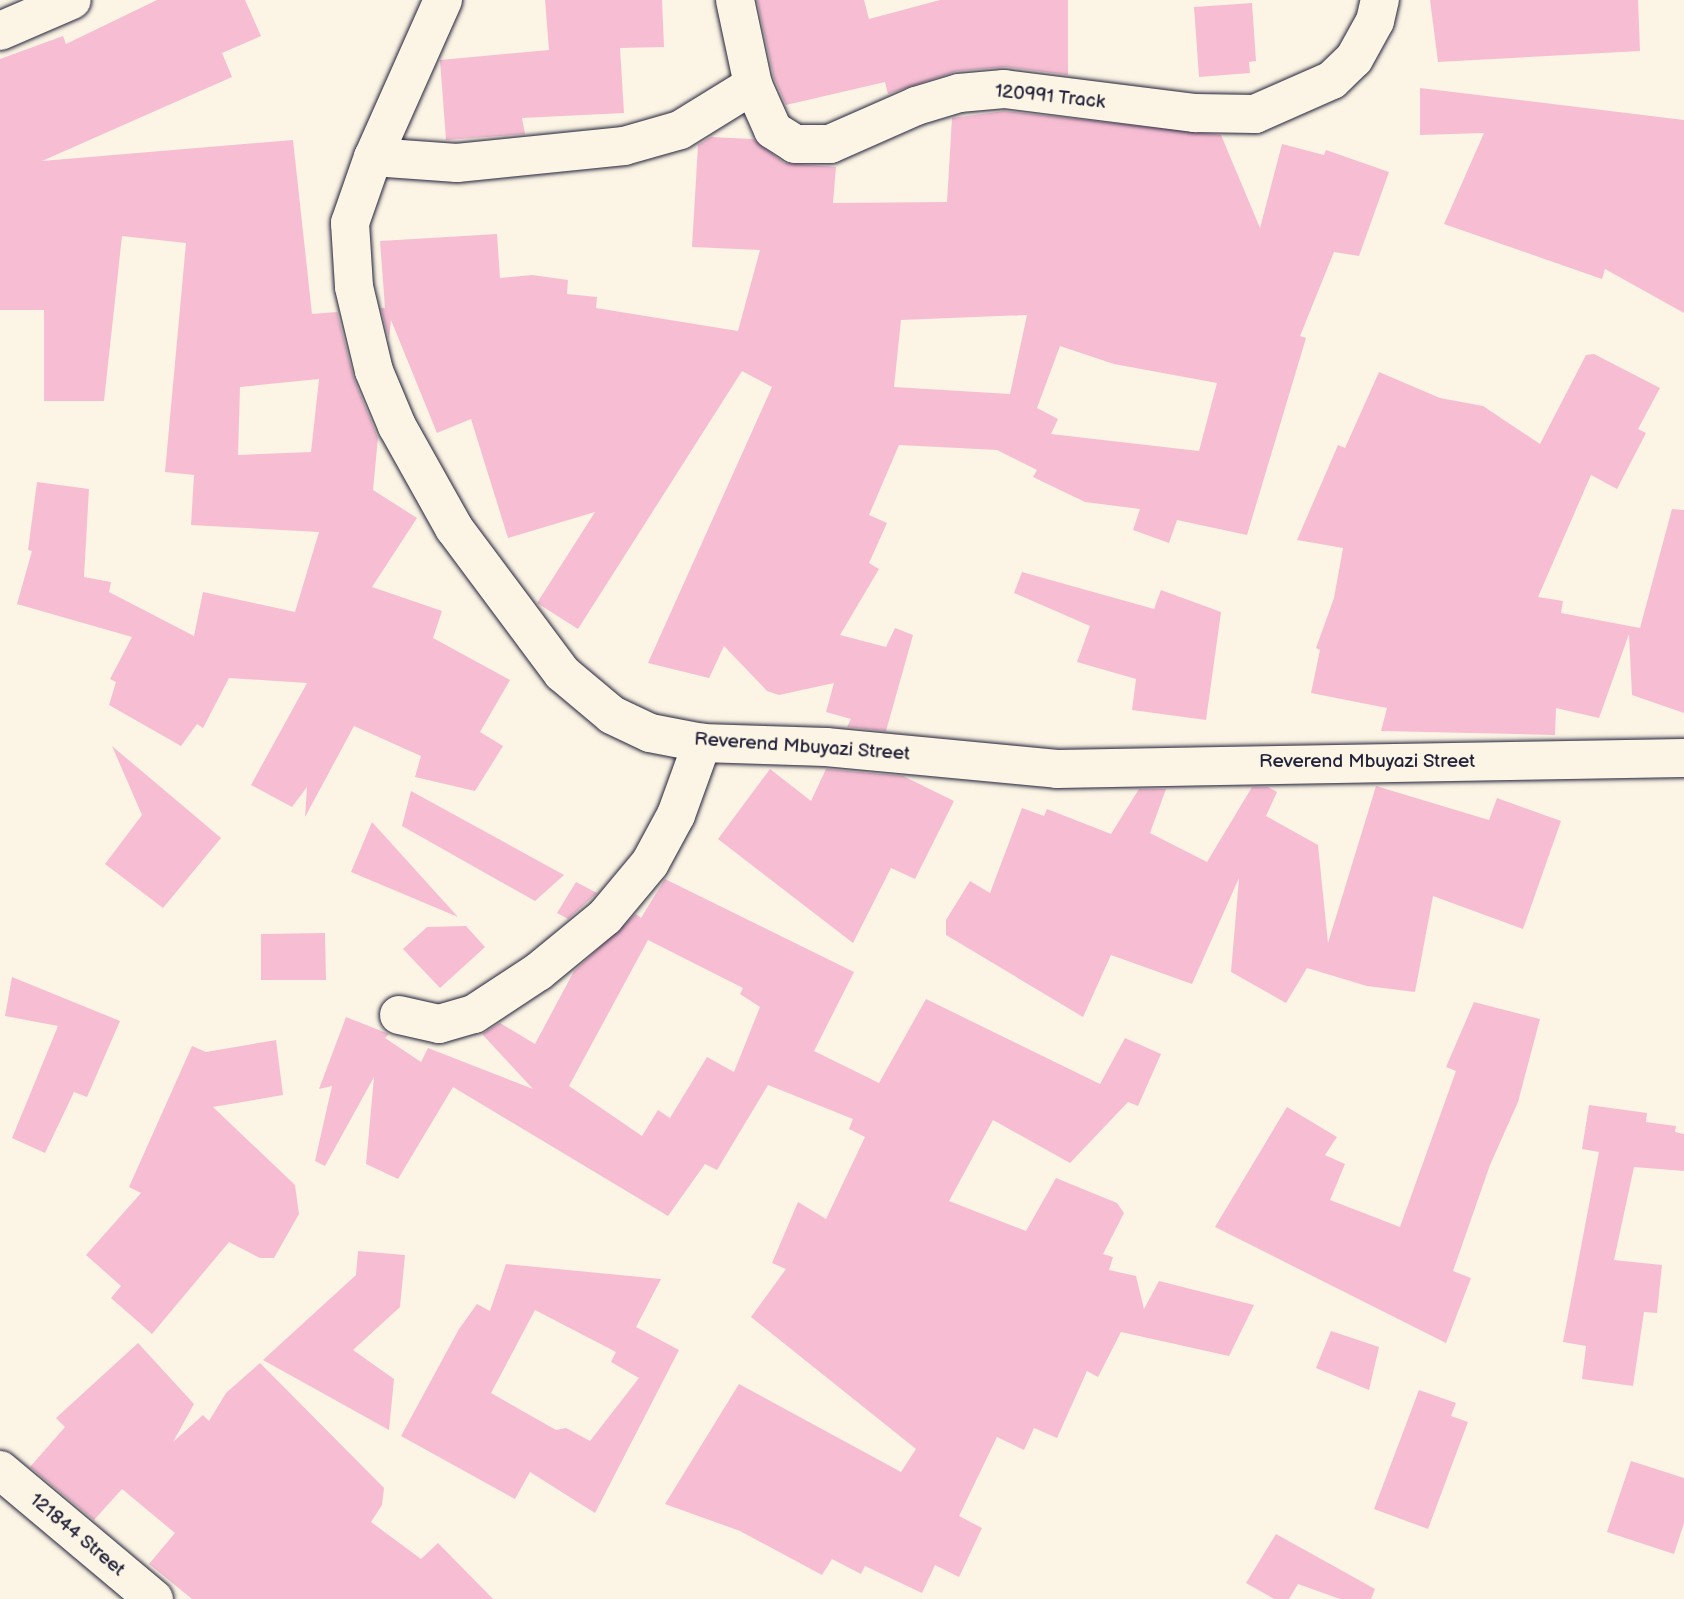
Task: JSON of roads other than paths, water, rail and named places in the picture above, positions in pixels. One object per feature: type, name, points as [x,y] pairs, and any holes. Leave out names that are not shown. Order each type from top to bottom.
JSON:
[{"type":"street","points":[[0,31],[72,0]]},
{"type":"street","name":"Reverend Mbuyazi Street","points":[[443,0],[373,157],[350,223],[354,287],[374,372],[388,404],[454,528],[562,673],[612,715],[650,733],[702,743],[826,747],[1057,769],[1684,758]]},
{"type":"street","name":"120991 Track","points":[[735,0],[753,85],[773,130],[795,144],[830,144],[916,106],[959,93],[1004,89],[1195,113],[1255,114],[1282,106],[1340,74],[1354,60],[1375,21],[1380,0]]},
{"type":"street","points":[[373,157],[457,163],[624,146],[680,130],[753,85]]},
{"type":"street","points":[[399,1015],[439,1024],[474,1014],[558,957],[606,917],[650,863],[676,816],[702,743]]},
{"type":"street","name":"121844 Street","points":[[0,1471],[154,1599]]}]
